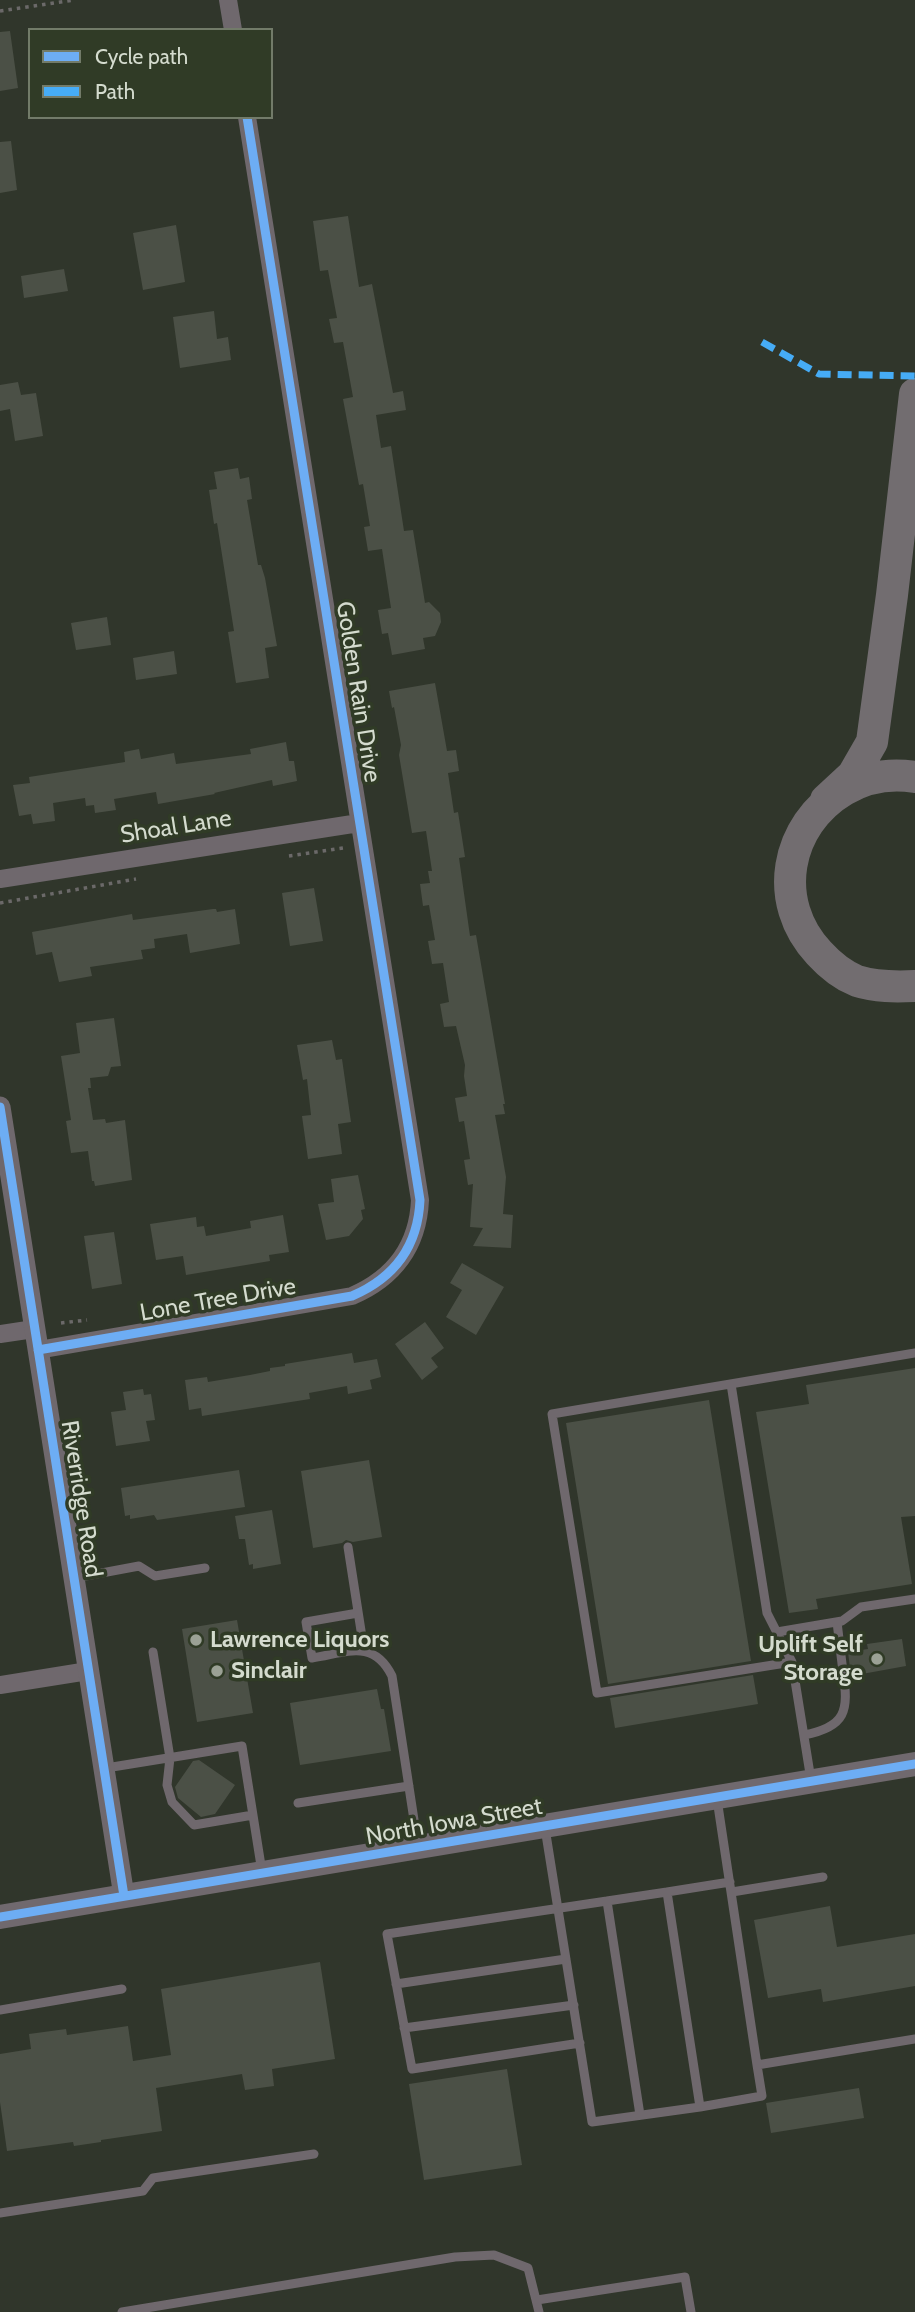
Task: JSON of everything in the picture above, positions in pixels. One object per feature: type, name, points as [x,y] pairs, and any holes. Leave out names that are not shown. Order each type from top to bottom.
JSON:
[{"type":"highway","points":[[915,394],[872,743],[853,775],[826,800],[806,824],[793,852],[789,883],[794,914],[808,942],[829,964],[856,980],[901,987],[915,1002]]},
{"type":"highway","points":[[826,800],[859,781],[897,774],[915,777]]},
{"type":"main road","name":"North Iowa Street","points":[[0,1917],[915,1764]]},
{"type":"street","points":[[228,0],[233,28]]},
{"type":"street","name":"Golden Rain Drive","points":[[247,119],[420,1200],[410,1246],[395,1266]]},
{"type":"street","name":"Shoal Lane","points":[[0,879],[359,823]]},
{"type":"street","name":"Riverridge Road","points":[[0,1107],[124,1896]]},
{"type":"street","name":"Lone Tree Drive","points":[[38,1350],[343,1298],[372,1286],[395,1266]]},
{"type":"street","points":[[0,1334],[34,1329]]},
{"type":"street","points":[[0,1685],[88,1671]]},
{"type":"lane","points":[[792,1662],[597,1693],[552,1414],[915,1353]]},
{"type":"lane","points":[[730,1384],[767,1613],[792,1662],[811,1781]]},
{"type":"lane","points":[[348,1547],[364,1650]]},
{"type":"lane","points":[[74,1578],[139,1566],[155,1576],[205,1568]]},
{"type":"lane","points":[[777,1632],[842,1621],[861,1607],[915,1599]]},
{"type":"lane","points":[[358,1614],[306,1622],[312,1658],[364,1650],[378,1655],[392,1676],[419,1848]]},
{"type":"lane","points":[[803,1735],[831,1727],[846,1709],[837,1622]]},
{"type":"lane","points":[[153,1652],[170,1758],[167,1785],[172,1802],[194,1825],[253,1815]]},
{"type":"lane","points":[[104,1769],[242,1746],[263,1874]]},
{"type":"lane","points":[[298,1803],[409,1786]]},
{"type":"lane","points":[[545,1827],[592,2122],[762,2096],[716,1797]]},
{"type":"lane","points":[[580,2043],[412,2069],[387,1934],[667,1892],[823,1877]]},
{"type":"lane","points":[[667,1892],[699,2107]]},
{"type":"lane","points":[[607,1901],[640,2115]]},
{"type":"lane","points":[[396,1984],[566,1959]]},
{"type":"lane","points":[[0,2010],[122,1989]]},
{"type":"lane","points":[[404,2028],[574,2005]]},
{"type":"lane","points":[[757,2065],[915,2039]]},
{"type":"lane","points":[[0,2213],[143,2191],[153,2178],[314,2154]]},
{"type":"lane","points":[[122,2312],[455,2257],[494,2255],[528,2268],[539,2312]]},
{"type":"lane","points":[[537,2300],[685,2277],[691,2312]]},
{"type":"path","points":[[0,11],[74,0]]},
{"type":"path","points":[[278,857],[344,847]]},
{"type":"path","points":[[0,903],[146,878]]},
{"type":"building","points":[[10,31],[18,88],[0,91],[0,32]]},
{"type":"building","points":[[11,141],[17,190],[0,193],[0,142]]},
{"type":"building","points":[[348,216],[359,287],[372,284],[393,393],[403,391],[406,410],[376,415],[381,448],[391,446],[404,531],[413,530],[425,603],[429,602],[440,613],[441,622],[435,636],[423,638],[425,649],[392,655],[388,633],[382,634],[378,610],[391,608],[382,549],[368,551],[364,527],[370,526],[363,484],[359,485],[343,399],[353,397],[343,342],[334,343],[329,319],[337,318],[328,270],[320,271],[313,221]]},
{"type":"building","points":[[176,225],[185,282],[143,290],[133,233]]},
{"type":"building","points":[[64,269],[68,291],[24,298],[21,276]]},
{"type":"building","points":[[214,311],[217,339],[228,337],[231,360],[180,368],[173,317]]},
{"type":"building","points":[[18,382],[21,395],[36,393],[43,436],[15,441],[10,409],[0,411],[0,385]]},
{"type":"building","points":[[238,468],[240,479],[249,477],[252,499],[247,500],[258,565],[261,565],[265,578],[277,646],[265,648],[269,678],[236,683],[228,632],[234,631],[217,523],[214,524],[209,490],[217,489],[214,472]]},
{"type":"building","points":[[107,617],[111,645],[76,650],[71,623]]},
{"type":"building","points":[[174,651],[177,674],[136,680],[133,658]]},
{"type":"building","points":[[435,683],[447,751],[456,750],[459,771],[448,773],[465,857],[459,858],[470,936],[476,935],[505,1104],[505,1114],[495,1115],[506,1177],[503,1214],[513,1215],[511,1248],[473,1246],[483,1228],[470,1227],[473,1184],[468,1185],[464,1160],[470,1159],[464,1121],[459,1122],[455,1098],[467,1096],[465,1065],[456,1026],[444,1027],[440,1004],[449,1002],[443,963],[432,964],[428,941],[435,940],[429,905],[423,906],[420,884],[430,883],[428,871],[432,871],[426,831],[412,833],[399,755],[401,745],[389,691]]},
{"type":"building","points":[[286,742],[289,761],[294,761],[297,781],[273,786],[272,780],[158,804],[156,792],[114,799],[116,810],[95,813],[94,805],[86,806],[85,798],[53,803],[55,821],[33,824],[31,814],[19,816],[13,785],[30,783],[29,777],[125,762],[124,752],[139,749],[141,759],[174,753],[176,764],[251,754],[250,749]]},
{"type":"building","points":[[314,888],[323,941],[290,946],[282,893]]},
{"type":"building","points":[[216,909],[217,912],[235,909],[240,944],[190,953],[187,934],[154,939],[155,948],[141,950],[143,959],[90,967],[92,976],[59,982],[52,952],[36,955],[32,932],[132,914],[133,920]]},
{"type":"building","points":[[114,1018],[121,1066],[111,1067],[108,1076],[90,1078],[91,1088],[88,1088],[93,1120],[105,1119],[106,1123],[125,1120],[132,1180],[95,1186],[88,1151],[71,1153],[66,1121],[71,1120],[61,1056],[80,1053],[76,1023]]},
{"type":"building","points":[[332,1040],[336,1060],[342,1059],[351,1122],[338,1124],[342,1154],[308,1159],[302,1116],[311,1115],[307,1079],[303,1080],[297,1045]]},
{"type":"building","points":[[358,1175],[365,1209],[361,1210],[363,1219],[349,1236],[326,1240],[318,1204],[334,1202],[331,1179]]},
{"type":"building","points":[[283,1215],[289,1252],[269,1255],[270,1261],[186,1275],[183,1256],[156,1260],[150,1224],[196,1217],[197,1227],[204,1226],[206,1236],[251,1228],[250,1221]]},
{"type":"building","points":[[114,1232],[122,1284],[92,1289],[84,1236]]},
{"type":"building","points":[[462,1263],[504,1287],[476,1335],[446,1317],[462,1290],[450,1283]]},
{"type":"building","points":[[425,1322],[444,1348],[431,1358],[438,1367],[422,1380],[395,1344]]},
{"type":"building","points":[[352,1353],[354,1363],[377,1359],[381,1377],[370,1380],[372,1389],[348,1394],[347,1386],[309,1393],[310,1399],[202,1416],[201,1408],[189,1410],[185,1380],[207,1377],[208,1382],[270,1371],[270,1368],[285,1364]]},
{"type":"building","points":[[915,1368],[915,1516],[901,1517],[912,1584],[816,1599],[818,1609],[789,1613],[756,1412],[809,1404],[806,1385]]},
{"type":"building","points":[[143,1389],[144,1395],[151,1394],[155,1420],[146,1421],[150,1441],[116,1446],[111,1412],[126,1410],[123,1392]]},
{"type":"building","points":[[709,1400],[751,1661],[608,1684],[566,1423]]},
{"type":"building","points":[[369,1460],[382,1537],[353,1542],[346,1540],[313,1548],[301,1471]]},
{"type":"building","points":[[239,1470],[245,1507],[157,1520],[154,1515],[130,1519],[130,1515],[125,1516],[121,1488]]},
{"type":"building","points":[[272,1510],[281,1564],[253,1569],[253,1564],[249,1565],[245,1539],[239,1539],[235,1516]]},
{"type":"building","name":"Sinclair","points":[[237,1620],[253,1713],[197,1722],[182,1629]]},
{"type":"building","name":"Uplift Self Storage","points":[[902,1639],[906,1666],[851,1676],[848,1652],[868,1649],[867,1644]]},
{"type":"building","points":[[753,1675],[758,1704],[615,1728],[610,1698]]},
{"type":"building","points":[[377,1689],[381,1709],[384,1709],[391,1751],[300,1765],[290,1703]]},
{"type":"building","points":[[199,1760],[235,1785],[215,1814],[201,1817],[178,1798],[175,1787],[193,1761]]},
{"type":"building","points":[[830,1906],[837,1947],[915,1934],[915,1986],[823,2002],[821,1989],[768,1998],[754,1920]]},
{"type":"building","points":[[320,1962],[335,2059],[272,2069],[274,2086],[245,2090],[242,2074],[156,2088],[162,2131],[74,2146],[73,2142],[7,2151],[0,2102],[0,2054],[31,2049],[29,2034],[66,2029],[67,2035],[128,2026],[133,2061],[171,2055],[161,1989]]},
{"type":"building","points":[[507,2069],[522,2165],[424,2180],[409,2084]]},
{"type":"building","points":[[859,2088],[864,2118],[771,2133],[766,2103]]},
{"type":"marked path","points":[[762,342],[819,374],[915,376]]},
{"type":"cycle path","points":[[38,1350],[352,1296],[367,1289],[391,1270],[409,1246],[418,1217],[420,1200],[247,119]]},
{"type":"cycle path","points":[[0,1107],[124,1896]]},
{"type":"cycle path","points":[[0,1917],[915,1764]]},
{"type":"place","name":"Lawrence Liquors","points":[[196,1640]]},
{"type":"place","name":"Uplift Self Storage","points":[[877,1659]]},
{"type":"place","name":"Sinclair","points":[[217,1671]]}]
